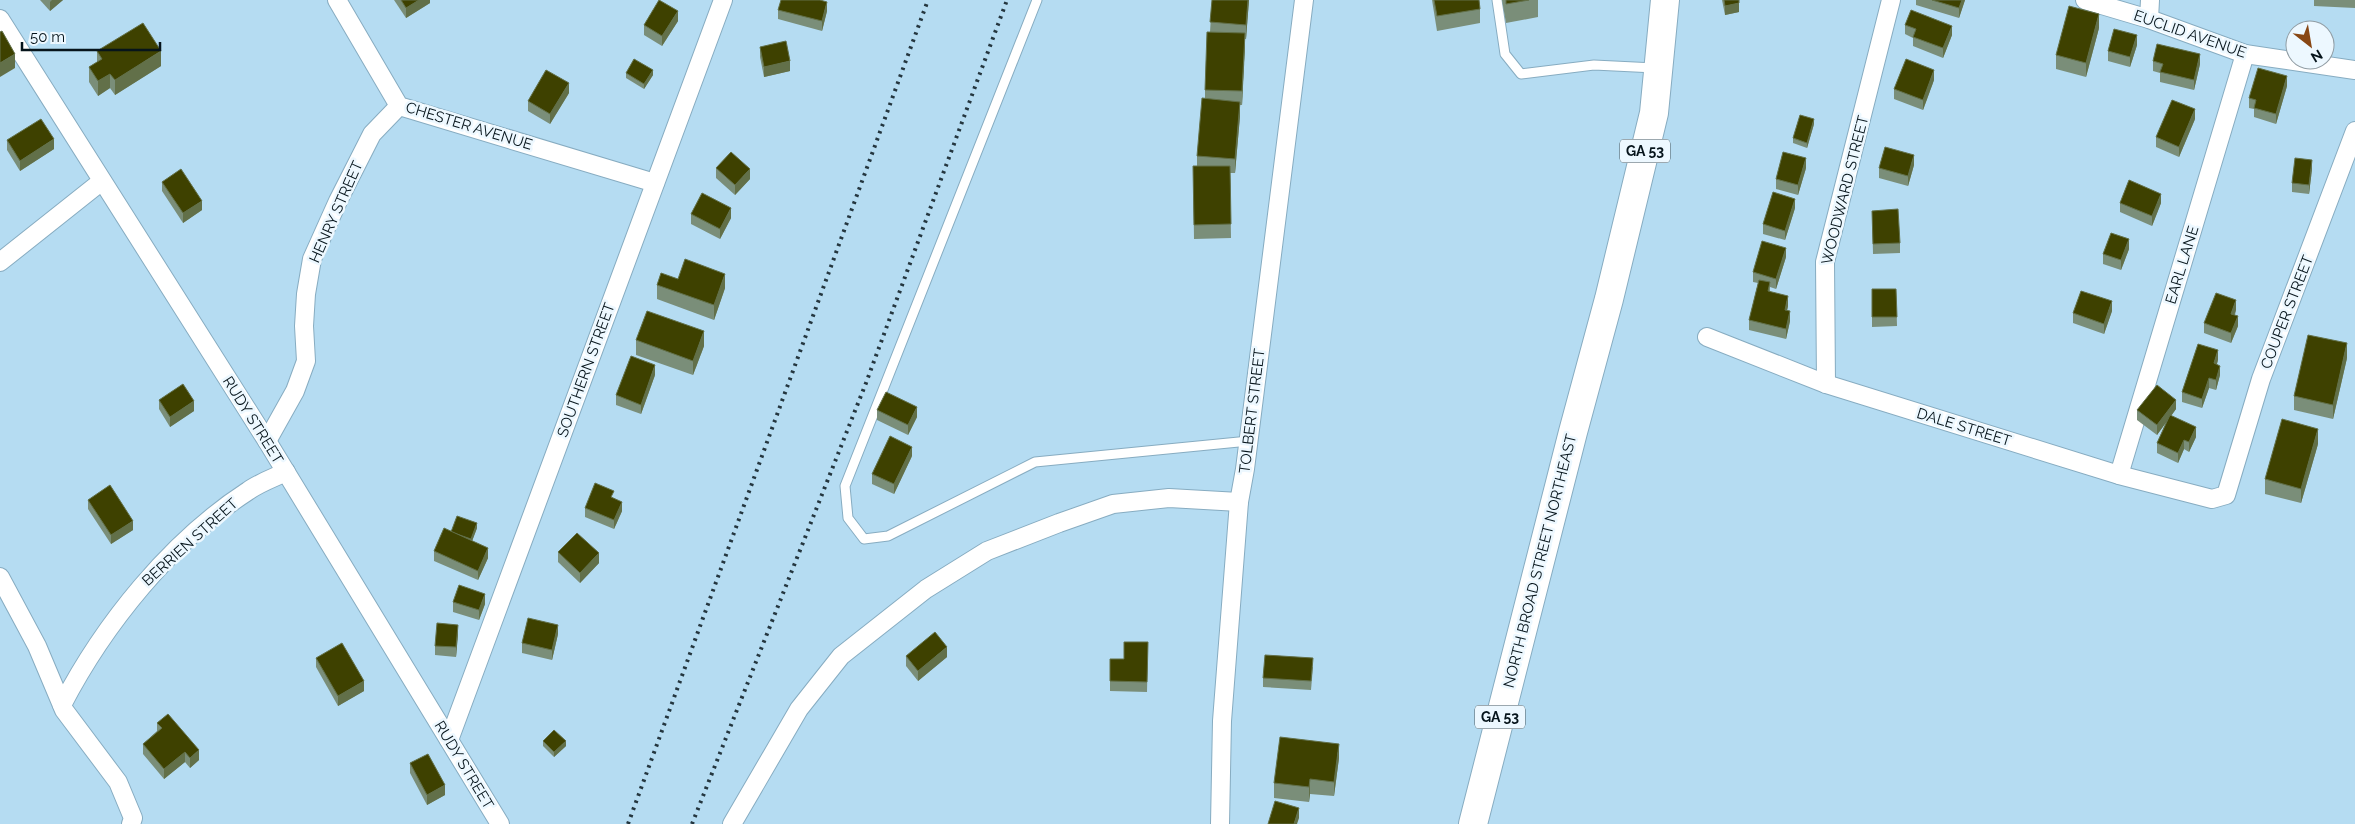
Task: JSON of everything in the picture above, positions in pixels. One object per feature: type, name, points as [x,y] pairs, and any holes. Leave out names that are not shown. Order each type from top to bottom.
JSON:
[{"type":"main road","name":"GA 53","points":[[1659,68],[1665,0]]},
{"type":"main road","name":"NORTH BROAD STREET NORTHEAST","points":[[1473,824],[1609,299],[1654,113],[1659,68]]},
{"type":"street","name":"CHESTER AVENUE","points":[[337,0],[399,106],[655,183]]},
{"type":"street","name":"SOUTHERN STREET","points":[[449,740],[723,0]]},
{"type":"street","name":"TOLBERT STREET","points":[[1220,824],[1222,720],[1239,502],[1249,441],[1304,0]]},
{"type":"street","name":"WOODWARD STREET","points":[[1826,384],[1824,262],[1891,0]]},
{"type":"street","name":"EUCLID AVENUE","points":[[2085,0],[2149,20],[2245,54],[2355,70]]},
{"type":"street","points":[[2149,20],[2150,0]]},
{"type":"street","name":"RUDY STREET","points":[[0,20],[267,441],[500,824]]},
{"type":"street","name":"EARL LANE","points":[[2119,476],[2245,54]]},
{"type":"street","name":"HENRY STREET","points":[[267,441],[295,391],[306,361],[304,326],[306,294],[312,260],[338,201],[372,134],[399,106]]},
{"type":"street","name":"COUPER STREET","points":[[2226,495],[2261,379],[2355,131]]},
{"type":"street","points":[[0,262],[102,181]]},
{"type":"street","name":"DALE STREET","points":[[1707,337],[1826,384],[2119,476],[2212,500],[2226,495]]},
{"type":"street","name":"BERRIEN STREET","points":[[62,705],[78,674],[119,615],[162,563],[248,490],[286,472]]},
{"type":"street","points":[[732,824],[799,709],[841,656],[926,589],[987,551],[1113,504],[1169,498],[1239,502]]},
{"type":"street","points":[[0,577],[37,646],[62,705],[118,782],[133,818],[131,824]]},
{"type":"lane","points":[[1037,0],[845,486],[848,518],[864,539],[888,536],[1035,462],[1249,441]]},
{"type":"lane","points":[[1496,0],[1505,54],[1521,74],[1594,65],[1659,68]]},
{"type":"building","points":[[401,0],[419,0],[406,8]]},
{"type":"building","points":[[659,0],[678,11],[662,36],[644,25]]},
{"type":"building","points":[[781,0],[820,0],[827,2],[822,21],[778,10]]},
{"type":"building","points":[[1212,0],[1248,0],[1246,25],[1210,22]]},
{"type":"building","points":[[1434,0],[1479,0],[1480,9],[1437,16]]},
{"type":"building","points":[[1506,0],[1529,0],[1506,4]]},
{"type":"building","points":[[1724,0],[1739,0],[1739,3],[1725,6]]},
{"type":"building","points":[[1932,0],[1962,0],[1959,8]]},
{"type":"building","points":[[2069,6],[2099,14],[2086,63],[2056,55]]},
{"type":"building","points":[[1911,10],[1952,26],[1943,48],[1913,37],[1916,29],[1905,25]]},
{"type":"building","points":[[143,23],[161,51],[115,80],[110,74],[98,81],[89,67],[102,59],[97,51]]},
{"type":"building","points":[[2114,29],[2137,35],[2130,57],[2108,51]]},
{"type":"building","points":[[2,31],[15,54],[0,63],[0,32]]},
{"type":"building","points":[[1207,32],[1245,33],[1242,91],[1205,90]]},
{"type":"building","points":[[786,41],[790,61],[764,67],[760,47]]},
{"type":"building","points":[[2157,44],[2200,54],[2194,80],[2160,72],[2163,64],[2153,61]]},
{"type":"building","points":[[634,59],[653,70],[644,84],[626,73]]},
{"type":"building","points":[[1906,59],[1934,70],[1923,100],[1894,89]]},
{"type":"building","points":[[2258,68],[2287,76],[2276,114],[2254,108],[2256,100],[2249,98]]},
{"type":"building","points":[[546,70],[569,83],[550,114],[528,101]]},
{"type":"building","points":[[1202,98],[1240,102],[1235,159],[1197,156]]},
{"type":"building","points":[[2172,100],[2195,109],[2179,147],[2156,137]]},
{"type":"building","points":[[1800,115],[1814,119],[1807,143],[1793,138]]},
{"type":"building","points":[[41,119],[54,139],[20,161],[7,140]]},
{"type":"building","points":[[1885,147],[1914,155],[1908,176],[1879,168]]},
{"type":"building","points":[[731,152],[750,169],[735,185],[716,168]]},
{"type":"building","points":[[1783,152],[1806,158],[1798,185],[1776,179]]},
{"type":"building","points":[[2295,158],[2312,160],[2309,185],[2292,183]]},
{"type":"building","points":[[1193,166],[1230,166],[1231,224],[1194,225]]},
{"type":"building","points":[[181,169],[202,201],[183,213],[162,182]]},
{"type":"building","points":[[2129,180],[2161,194],[2152,216],[2120,203]]},
{"type":"building","points":[[1773,192],[1795,199],[1785,231],[1763,224]]},
{"type":"building","points":[[702,193],[731,208],[720,229],[691,214]]},
{"type":"building","points":[[1898,209],[1900,243],[1873,244],[1872,211]]},
{"type":"building","points":[[2111,233],[2129,239],[2121,260],[2103,254]]},
{"type":"building","points":[[1762,241],[1786,248],[1776,279],[1753,272]]},
{"type":"building","points":[[685,259],[725,274],[714,305],[657,285],[661,273],[678,279]]},
{"type":"building","points":[[1759,280],[1770,282],[1768,291],[1788,296],[1785,310],[1790,311],[1786,329],[1749,320]]},
{"type":"building","points":[[1872,289],[1896,289],[1897,317],[1872,317]]},
{"type":"building","points":[[2081,291],[2112,301],[2104,324],[2073,313]]},
{"type":"building","points":[[2216,293],[2236,300],[2231,314],[2238,316],[2231,333],[2204,323]]},
{"type":"building","points":[[647,311],[704,331],[693,361],[636,340]]},
{"type":"building","points":[[2308,335],[2347,343],[2333,405],[2294,396]]},
{"type":"building","points":[[2198,344],[2218,350],[2214,363],[2220,366],[2216,380],[2209,378],[2202,399],[2182,392]]},
{"type":"building","points":[[631,356],[655,365],[641,405],[616,395]]},
{"type":"building","points":[[183,384],[194,401],[170,417],[159,400]]},
{"type":"building","points":[[2157,385],[2176,400],[2157,425],[2137,410]]},
{"type":"building","points":[[886,392],[917,407],[908,425],[877,410]]},
{"type":"building","points":[[2170,415],[2196,427],[2189,442],[2184,440],[2178,453],[2157,443]]},
{"type":"building","points":[[2282,419],[2318,429],[2301,489],[2265,479]]},
{"type":"building","points":[[890,436],[912,447],[894,484],[872,474]]},
{"type":"building","points":[[595,483],[614,491],[611,497],[622,502],[614,520],[585,508]]},
{"type":"building","points":[[110,485],[133,521],[111,535],[88,500]]},
{"type":"building","points":[[457,516],[477,523],[471,539],[451,532]]},
{"type":"building","points":[[444,528],[488,548],[478,571],[434,551]]},
{"type":"building","points":[[577,533],[599,553],[580,573],[558,552]]},
{"type":"building","points":[[459,585],[485,594],[479,610],[453,602]]},
{"type":"building","points":[[528,618],[558,625],[552,650],[522,643]]},
{"type":"building","points":[[437,623],[458,625],[456,647],[435,646]]},
{"type":"building","points":[[935,632],[947,647],[918,671],[906,656]]},
{"type":"building","points":[[1124,642],[1148,642],[1147,682],[1110,681],[1110,659],[1124,659]]},
{"type":"building","points":[[342,643],[364,681],[338,696],[316,658]]},
{"type":"building","points":[[1265,655],[1313,658],[1311,681],[1263,678]]},
{"type":"building","points":[[168,714],[199,750],[190,758],[185,752],[164,769],[143,744],[162,728],[157,723]]},
{"type":"building","points":[[554,730],[566,741],[554,752],[543,741]]},
{"type":"building","points":[[1280,737],[1339,744],[1334,782],[1310,779],[1309,787],[1274,783]]},
{"type":"building","points":[[428,754],[445,785],[427,795],[410,763]]},
{"type":"building","points":[[1275,801],[1299,808],[1294,824],[1268,824]]},
{"type":"railway","points":[[628,824],[928,0]]},
{"type":"railway","points":[[692,824],[866,383],[1007,0]]}]
